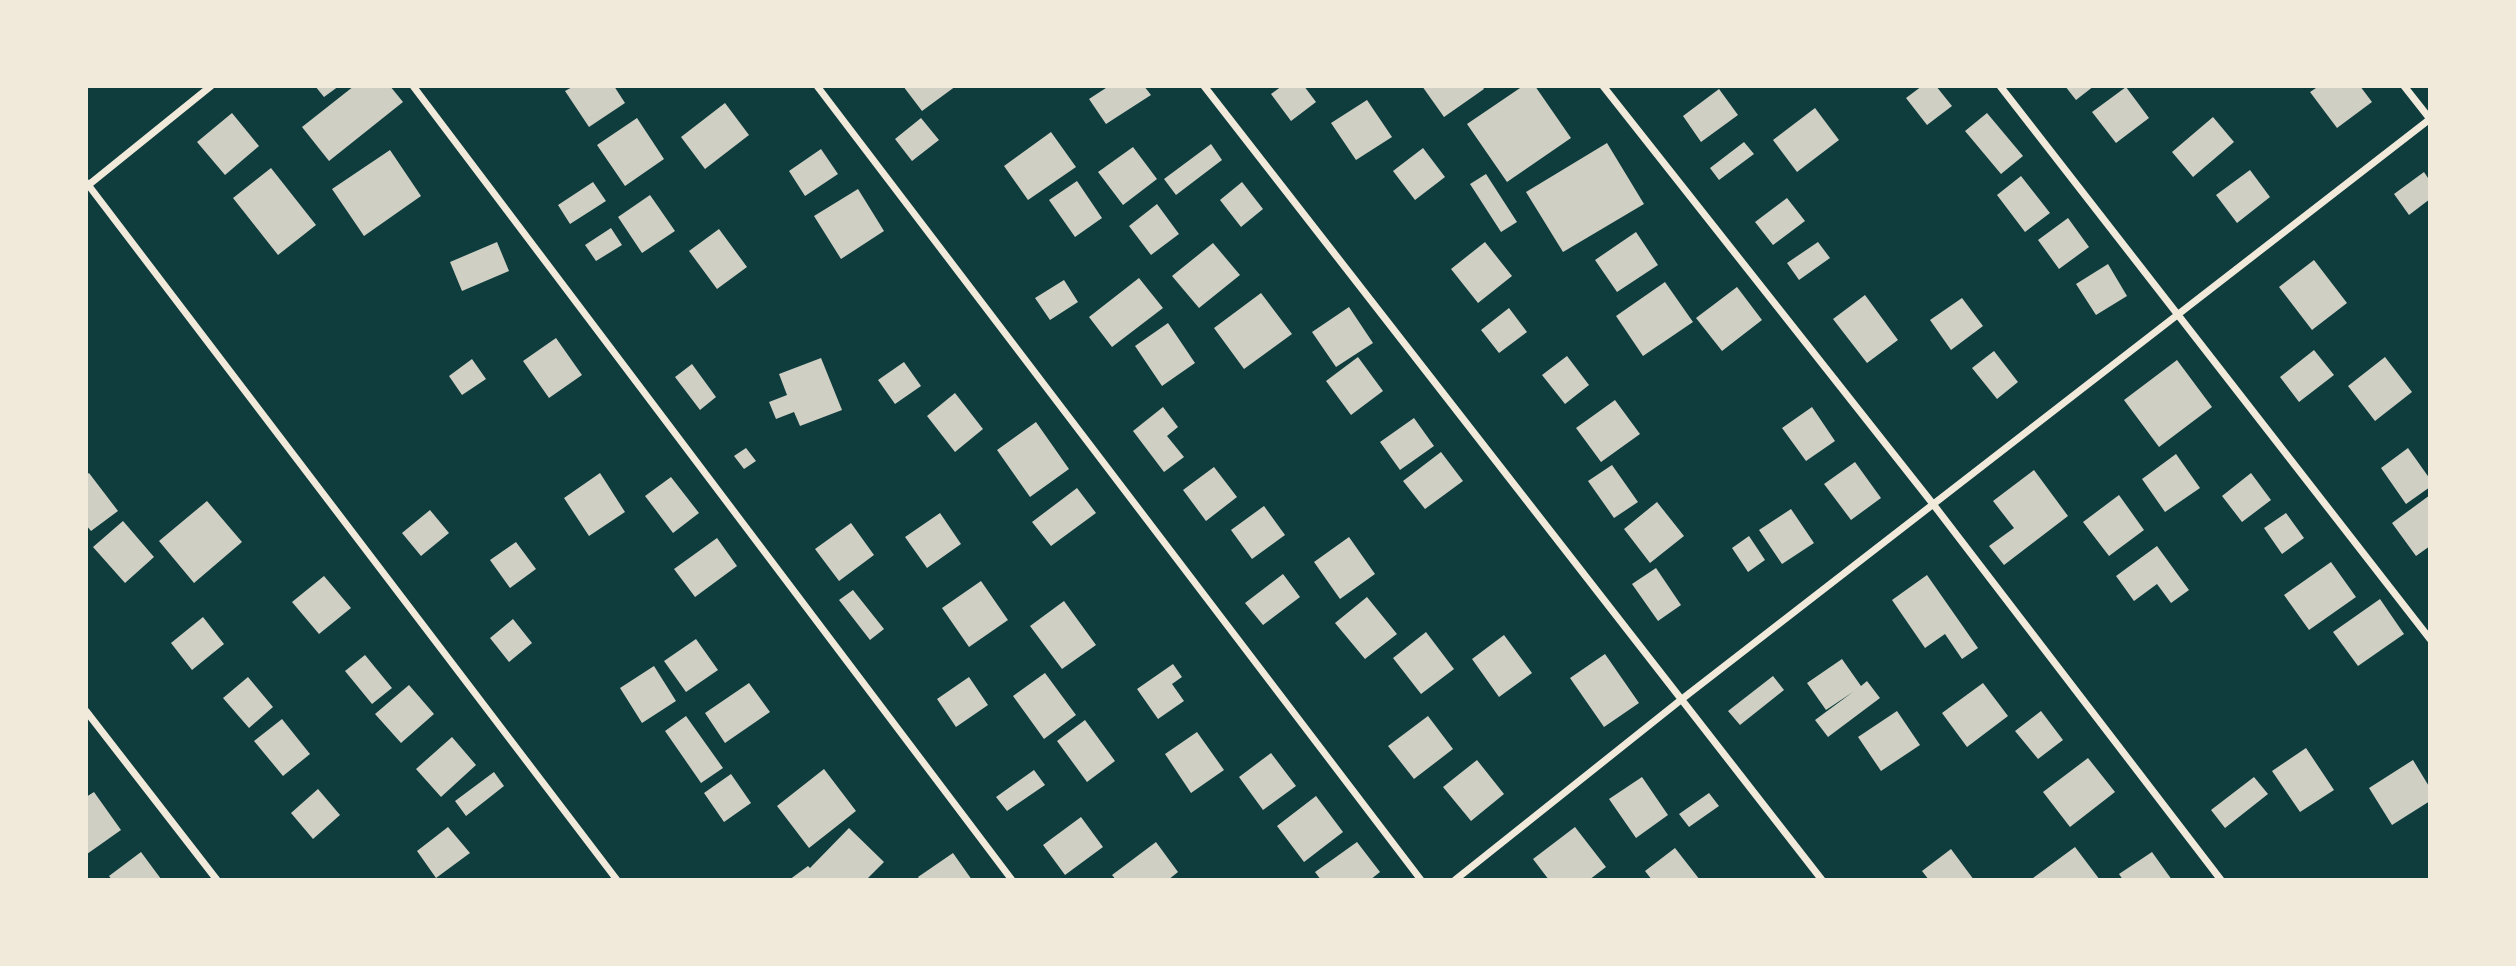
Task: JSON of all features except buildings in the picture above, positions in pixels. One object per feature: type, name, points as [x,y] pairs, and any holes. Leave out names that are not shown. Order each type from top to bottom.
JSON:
[{"type":"street","points":[[211,86],[87,185],[617,880]]},
{"type":"street","points":[[413,86],[1012,880]]},
{"type":"street","points":[[817,86],[1421,880]]},
{"type":"street","points":[[1204,86],[1822,880]]},
{"type":"street","points":[[1603,86],[1933,504],[2221,880]]},
{"type":"street","points":[[2000,86],[2430,639]]},
{"type":"street","points":[[1455,880],[1682,699],[2430,119],[2404,86]]},
{"type":"street","points":[[86,711],[216,880]]}]
